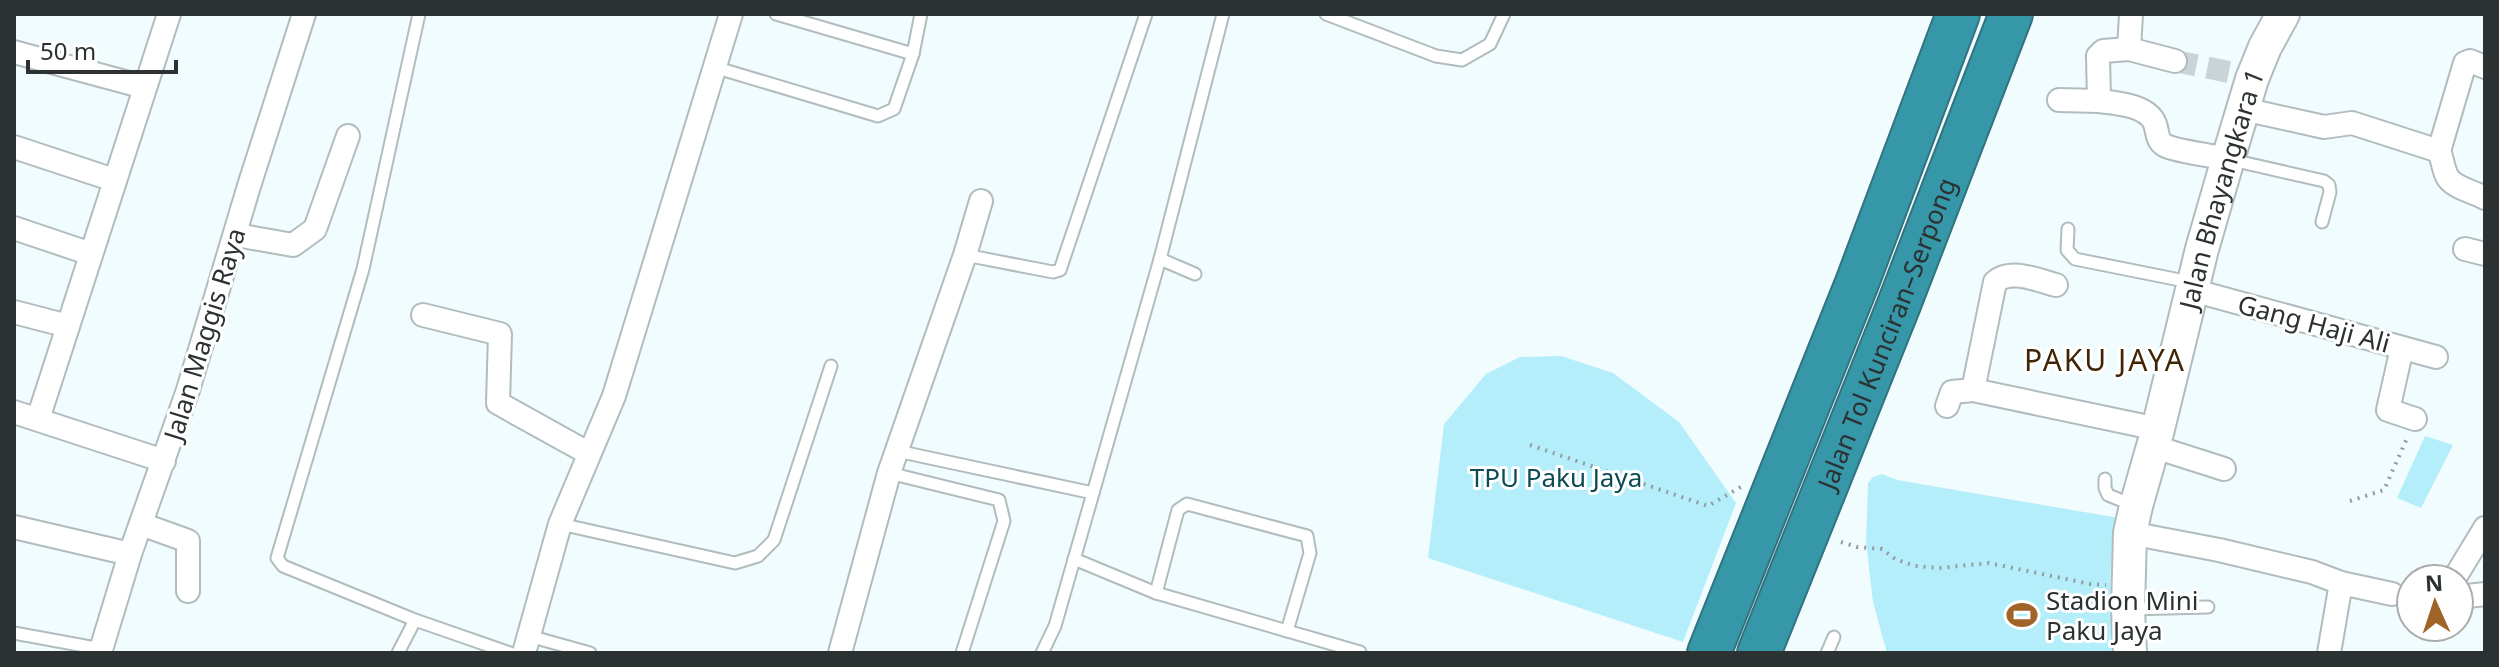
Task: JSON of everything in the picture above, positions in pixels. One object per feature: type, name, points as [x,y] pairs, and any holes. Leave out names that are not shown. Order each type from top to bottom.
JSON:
[{"type":"highway","name":"Jalan Tol Kunciran–Serpong","points":[[1709,653],[1857,283],[1958,14]]},
{"type":"highway","name":"Jalan Tol Kunciran–Serpong","points":[[1759,653],[2011,14]]},
{"type":"street","points":[[38,419],[169,14]]},
{"type":"street","points":[[527,644],[560,524],[614,396],[731,14]]},
{"type":"street","points":[[2129,49],[2131,14]]},
{"type":"street","name":"Jalan Bhayangkara 1","points":[[2130,653],[2128,597],[2133,520],[2213,195],[2228,159],[2243,87],[2283,14]]},
{"type":"street","name":"Jalan Maggis Raya","points":[[101,651],[236,235],[297,15]]},
{"type":"street","points":[[2099,101],[2098,56],[2103,51],[2129,49],[2175,61]]},
{"type":"street","points":[[14,52],[144,87]]},
{"type":"street","points":[[2485,67],[2470,61],[2465,63],[2439,151],[2447,177],[2485,198]]},
{"type":"street","points":[[2243,87],[2324,127],[2352,123],[2439,151]]},
{"type":"street","points":[[2059,100],[2122,104],[2146,113],[2155,123],[2156,135],[2164,145],[2228,159]]},
{"type":"street","points":[[236,235],[293,245],[315,229],[348,136]]},
{"type":"street","points":[[14,147],[114,180]]},
{"type":"street","points":[[840,653],[889,473],[981,201]]},
{"type":"street","points":[[14,228],[91,254]]},
{"type":"street","points":[[1973,390],[1995,282],[2009,274],[2056,285]]},
{"type":"street","name":"Gang Haji Ali","points":[[2193,286],[2436,357]]},
{"type":"street","points":[[14,312],[68,326]]},
{"type":"street","points":[[423,315],[500,334],[498,403],[588,453]]},
{"type":"street","points":[[2402,348],[2388,410],[2415,419]]},
{"type":"street","points":[[1947,406],[1952,392],[1973,390],[2155,438],[2224,469]]},
{"type":"street","points":[[14,412],[164,461]]},
{"type":"street","points":[[2133,520],[2341,583],[2392,594]]},
{"type":"street","points":[[141,524],[188,541],[188,591]]},
{"type":"street","points":[[14,527],[130,554]]},
{"type":"street","points":[[2465,563],[2481,538]]},
{"type":"street","points":[[2329,653],[2341,583]]},
{"type":"lane","points":[[419,14],[363,269],[277,558],[283,566],[415,620],[510,653]]},
{"type":"lane","points":[[776,14],[913,54]]},
{"type":"lane","points":[[714,67],[878,116],[894,109],[913,54],[921,14]]},
{"type":"lane","points":[[965,255],[1053,272],[1060,270],[1146,14]]},
{"type":"lane","points":[[1042,653],[1055,626],[1160,259],[1223,14]]},
{"type":"lane","points":[[1326,14],[1436,56],[1456,60],[1462,60],[1490,44],[1504,14]]},
{"type":"lane","points":[[2228,159],[2324,181],[2329,185],[2330,192],[2322,222]]},
{"type":"lane","points":[[2068,229],[2067,250],[2075,259],[2193,286]]},
{"type":"lane","points":[[1160,259],[1195,274]]},
{"type":"lane","points":[[560,524],[735,563],[758,556],[774,540],[831,366]]},
{"type":"lane","points":[[897,451],[1093,493]]},
{"type":"lane","points":[[889,473],[999,500],[1004,521],[962,653]]},
{"type":"lane","points":[[2105,479],[2108,495],[2133,520]]},
{"type":"lane","points":[[1156,593],[1178,510],[1187,504],[1307,536],[1310,553],[1287,631]]},
{"type":"lane","points":[[1074,559],[1156,593],[1360,652]]},
{"type":"lane","points":[[2128,597],[2208,607]]},
{"type":"lane","points":[[398,653],[415,620]]},
{"type":"lane","points":[[14,633],[101,651]]},
{"type":"lane","points":[[1827,653],[1834,637]]},
{"type":"lane","points":[[527,644],[590,653]]},
{"type":"path","points":[[2350,501],[2384,490],[2415,419]]},
{"type":"path","points":[[1530,445],[1708,506],[1742,484],[1750,487]]},
{"type":"path","points":[[1841,542],[1882,549],[1895,559],[1915,566],[1939,568],[1989,563],[2090,584],[2128,597]]},
{"type":"green space","name":"TPU Paku Jaya","points":[[1561,356],[1613,373],[1679,422],[1736,503],[1683,642],[1428,558],[1444,424],[1486,374],[1520,357]]},
{"type":"green space","points":[[2425,436],[2453,445],[2421,508],[2397,498]]},
{"type":"green space","points":[[1882,474],[1897,480],[2119,518],[2111,566],[2113,653],[1887,653],[1873,602],[1866,542],[1868,483]]},
{"type":"tunnel","points":[[2175,61],[2234,73]]},
{"type":"place","name":"Stadion Mini Paku Jaya","points":[[2022,615]]},
{"type":"district","name":"PAKU JAYA","points":[[2105,359]]}]
